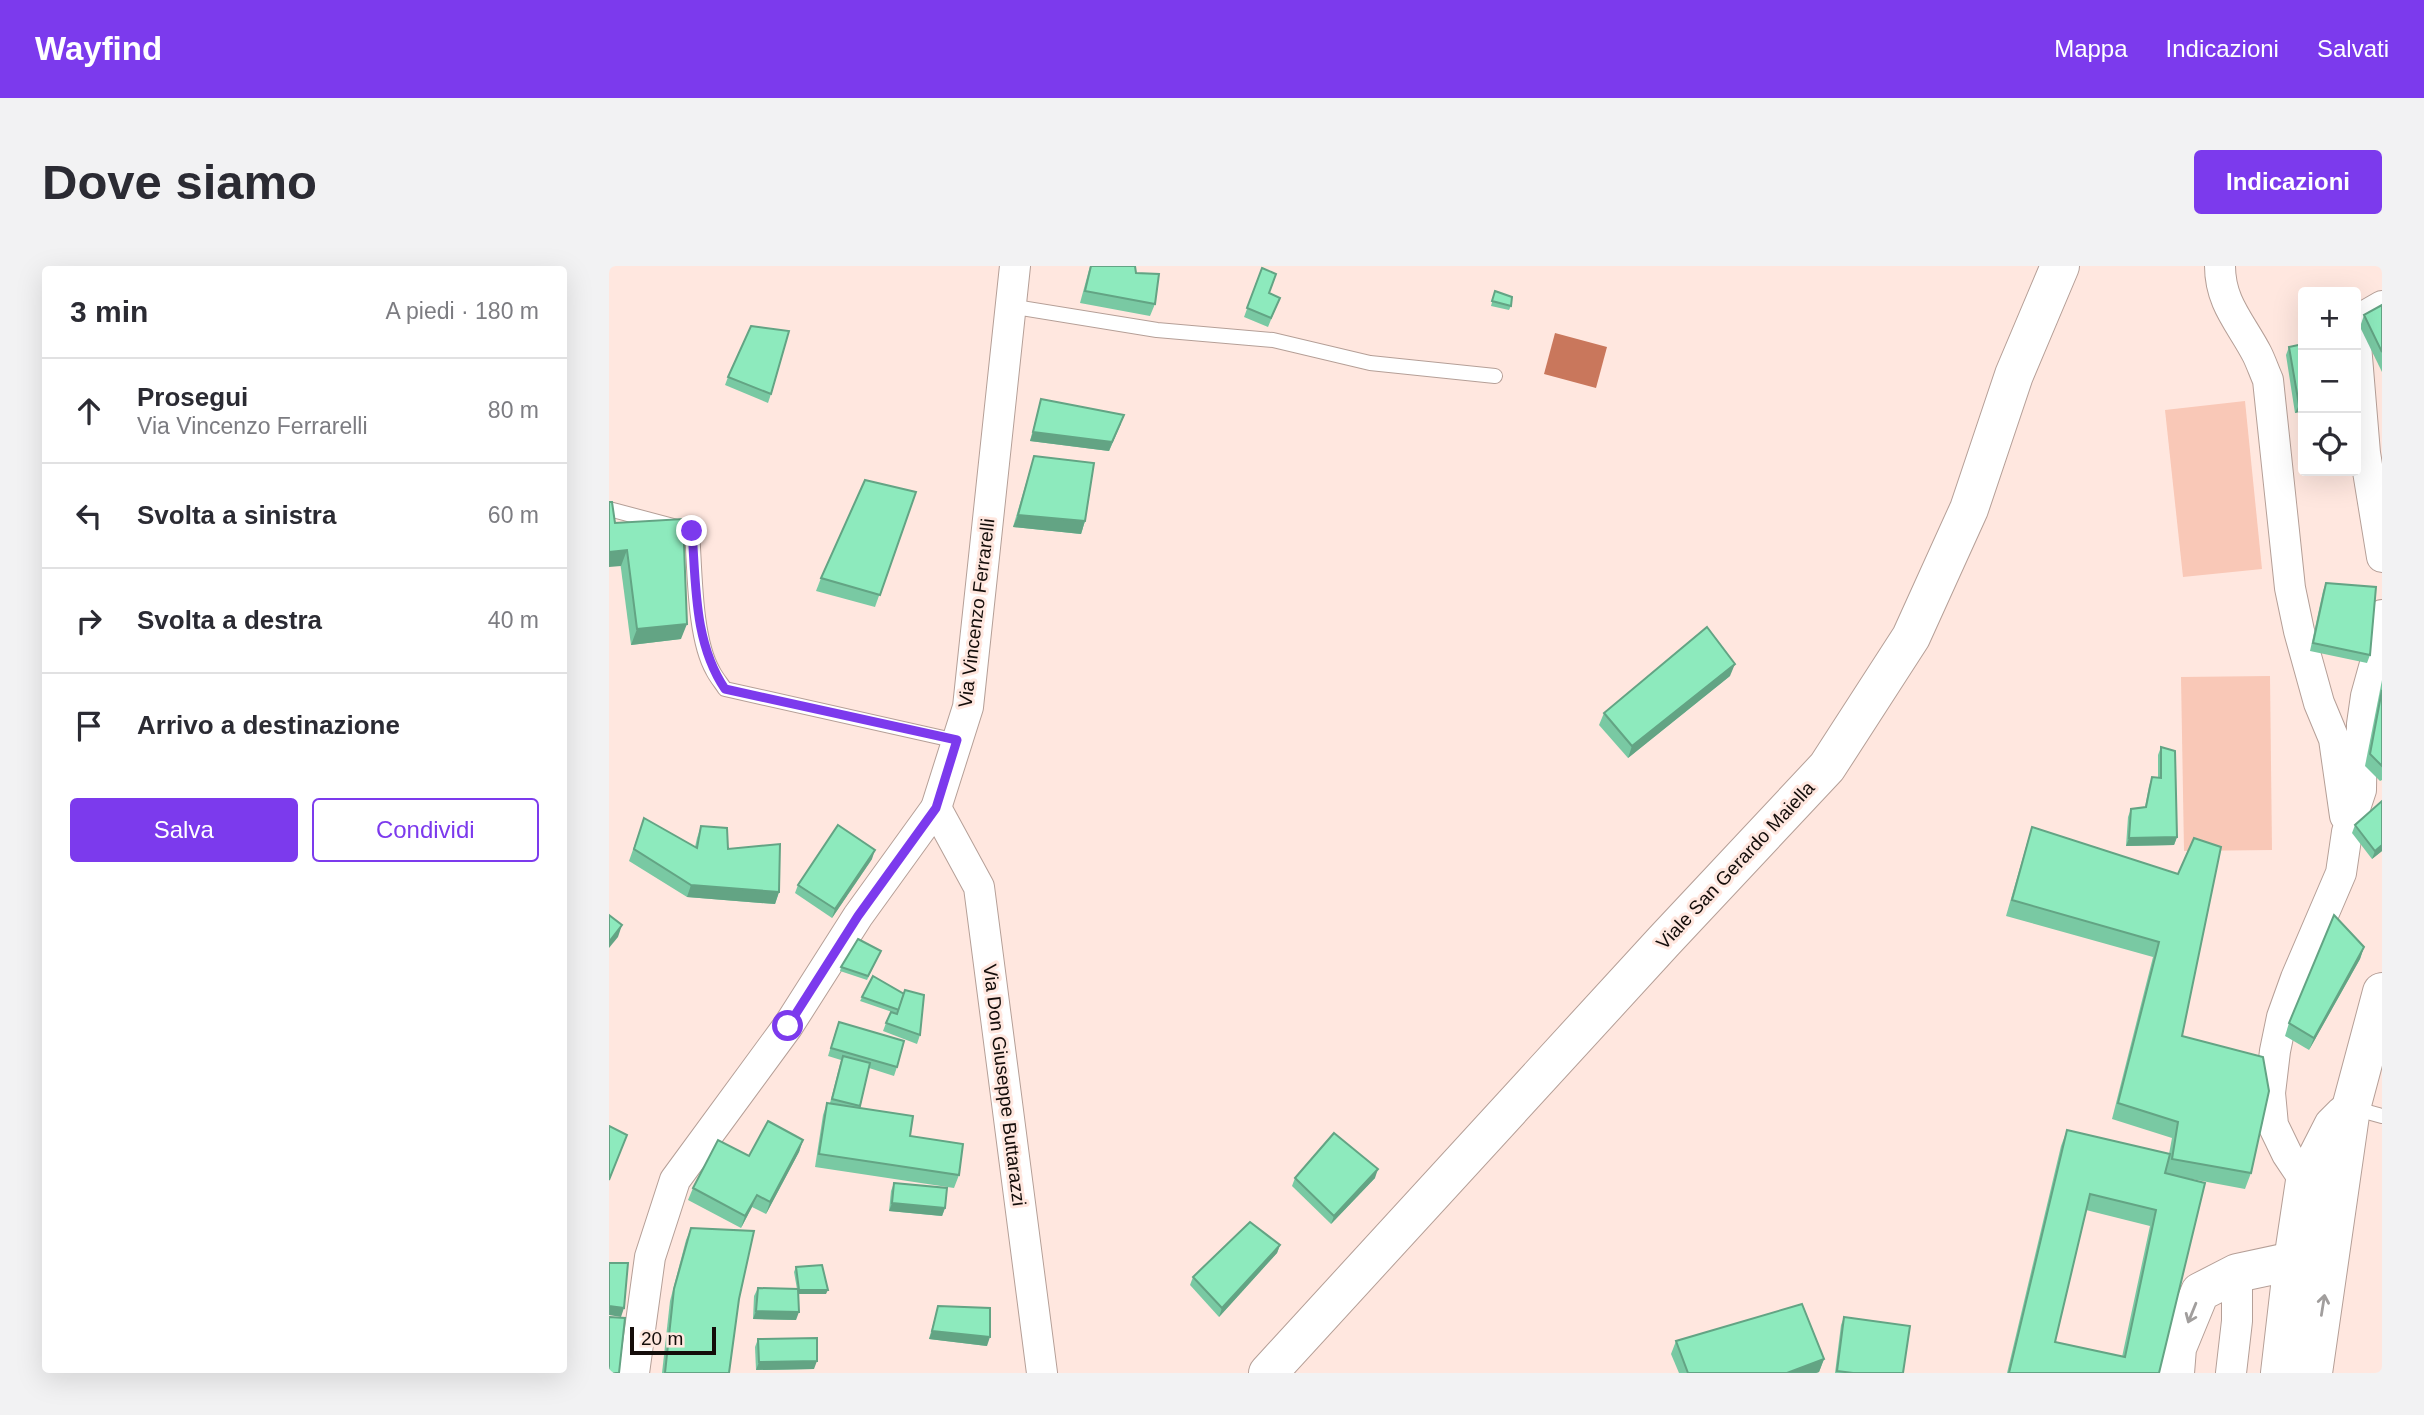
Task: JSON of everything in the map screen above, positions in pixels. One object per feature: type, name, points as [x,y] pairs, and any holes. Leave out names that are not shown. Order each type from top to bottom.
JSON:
[{"type":"main road","name":"Viale San Gerardo Maiella","points":[[1268,1373],[1827,767],[1911,637],[1969,509],[2014,375],[2060,266]]},
{"type":"main road","points":[[2313,1373],[2367,1112],[2382,992]]},
{"type":"main road","points":[[2280,1373],[2305,1181],[2333,1126],[2367,1112]]},
{"type":"main road","points":[[2175,1373],[2177,1348],[2200,1292],[2237,1273],[2293,1261]]},
{"type":"street","name":"Via Vincenzo Ferrarelli","points":[[633,1373],[650,1257],[675,1180],[788,1026],[858,916],[936,808],[968,707],[1015,266]]},
{"type":"street","points":[[2220,266],[2220,284],[2235,319],[2256,352],[2267,380],[2290,588],[2319,703],[2334,739],[2347,832]]},
{"type":"street","points":[[2361,318],[2382,306]]},
{"type":"street","points":[[2357,350],[2374,454],[2382,556]]},
{"type":"street","points":[[2305,1181],[2287,1154],[2273,1125],[2270,1093],[2275,1051],[2296,978],[2340,873],[2347,832],[2361,790],[2362,724],[2376,660],[2382,615]]},
{"type":"street","name":"Via Don Giuseppe Buttarazzi","points":[[936,808],[979,887],[1042,1373]]},
{"type":"street","points":[[2231,1373],[2237,1321],[2237,1273]]},
{"type":"lane","points":[[1009,306],[1157,330],[1273,340],[1370,363],[1495,376]]},
{"type":"lane","points":[[609,509],[692,531],[697,608],[704,644],[712,669],[725,689],[957,740]]},
{"type":"shaded area","points":[[1555,333],[1607,347],[1596,388],[1544,374]]},
{"type":"shaded area","points":[[2245,401],[2262,569],[2183,577],[2165,410]]},
{"type":"shaded area","points":[[2270,676],[2272,850],[2184,851],[2181,677]]},
{"type":"building","points":[[1091,266],[1135,266],[1136,273],[1159,274],[1155,304],[1085,291]]},
{"type":"building","points":[[1262,268],[1276,274],[1269,293],[1280,298],[1271,318],[1247,308]]},
{"type":"building","points":[[1495,291],[1512,297],[1511,306],[1492,301]]},
{"type":"building","points":[[2382,305],[2382,352],[2364,315]]},
{"type":"building","points":[[751,326],[789,331],[771,394],[728,377]]},
{"type":"building","points":[[2298,345],[2298,399],[2289,347]]},
{"type":"building","points":[[1041,399],[1124,415],[1112,442],[1033,432]]},
{"type":"building","points":[[1034,456],[1094,463],[1085,521],[1018,515]]},
{"type":"building","points":[[865,480],[916,492],[880,595],[821,578]]},
{"type":"building","points":[[609,502],[612,502],[615,523],[683,519],[687,624],[637,629],[627,550],[609,552]]},
{"type":"building","points":[[2326,583],[2376,587],[2370,655],[2313,643]]},
{"type":"building","points":[[1707,627],[1735,664],[1632,746],[1604,713]]},
{"type":"building","points":[[2382,690],[2382,766],[2370,754]]},
{"type":"building","points":[[2161,747],[2175,751],[2177,837],[2129,838],[2131,809],[2146,807],[2152,777],[2161,778]]},
{"type":"building","points":[[2382,801],[2382,845],[2375,851],[2355,825]]},
{"type":"building","points":[[644,818],[697,848],[701,826],[727,828],[728,849],[780,844],[779,892],[691,885],[634,849]]},
{"type":"building","points":[[838,825],[875,850],[835,909],[798,885]]},
{"type":"building","points":[[2032,827],[2178,874],[2194,838],[2221,847],[2182,1036],[2263,1057],[2269,1091],[2251,1173],[2172,1159],[2178,1122],[2118,1103],[2159,942],[2012,900]]},
{"type":"building","points":[[609,915],[622,925],[609,942]]},
{"type":"building","points":[[2334,915],[2364,947],[2314,1038],[2289,1023]]},
{"type":"building","points":[[858,939],[881,951],[868,976],[841,967]]},
{"type":"building","points":[[873,976],[904,994],[899,1010],[862,997]]},
{"type":"building","points":[[905,990],[924,995],[920,1035],[886,1023],[891,1012],[897,1014]]},
{"type":"building","points":[[839,1022],[904,1041],[897,1067],[831,1048]]},
{"type":"building","points":[[843,1056],[870,1063],[860,1106],[832,1099]]},
{"type":"building","points":[[827,1103],[913,1116],[910,1136],[963,1144],[959,1175],[819,1154]]},
{"type":"building","points":[[768,1121],[803,1140],[770,1202],[757,1195],[745,1216],[693,1188],[718,1140],[749,1156]]},
{"type":"building","points":[[609,1126],[627,1135],[609,1180]]},
{"type":"building","points":[[2067,1130],[2170,1154],[2165,1173],[2205,1183],[2159,1373],[2009,1373]],"holes":[[[2090,1194],[2156,1210],[2125,1357],[2055,1342]]]},
{"type":"building","points":[[1334,1133],[1378,1169],[1334,1216],[1295,1178]]},
{"type":"building","points":[[894,1183],[947,1188],[945,1208],[892,1203]]},
{"type":"building","points":[[1250,1222],[1280,1245],[1222,1308],[1193,1277]]},
{"type":"building","points":[[691,1228],[754,1231],[739,1299],[729,1373],[665,1373],[674,1289]]},
{"type":"building","points":[[609,1263],[628,1263],[624,1308],[609,1306]]},
{"type":"building","points":[[822,1265],[828,1290],[799,1290],[796,1267]]},
{"type":"building","points":[[758,1288],[798,1289],[799,1312],[756,1311]]},
{"type":"building","points":[[1802,1304],[1824,1359],[1787,1373],[1688,1373],[1676,1341]]},
{"type":"building","points":[[938,1306],[990,1308],[990,1337],[932,1331]]},
{"type":"building","points":[[609,1317],[625,1318],[619,1373],[609,1373]]},
{"type":"building","points":[[1844,1317],[1910,1326],[1903,1373],[1837,1371]]},
{"type":"building","points":[[817,1338],[817,1361],[759,1362],[758,1339]]},
{"type":"route","points":[[692,531],[697,608],[704,644],[712,669],[725,689],[957,740],[936,808],[858,916],[788,1026]]}]
